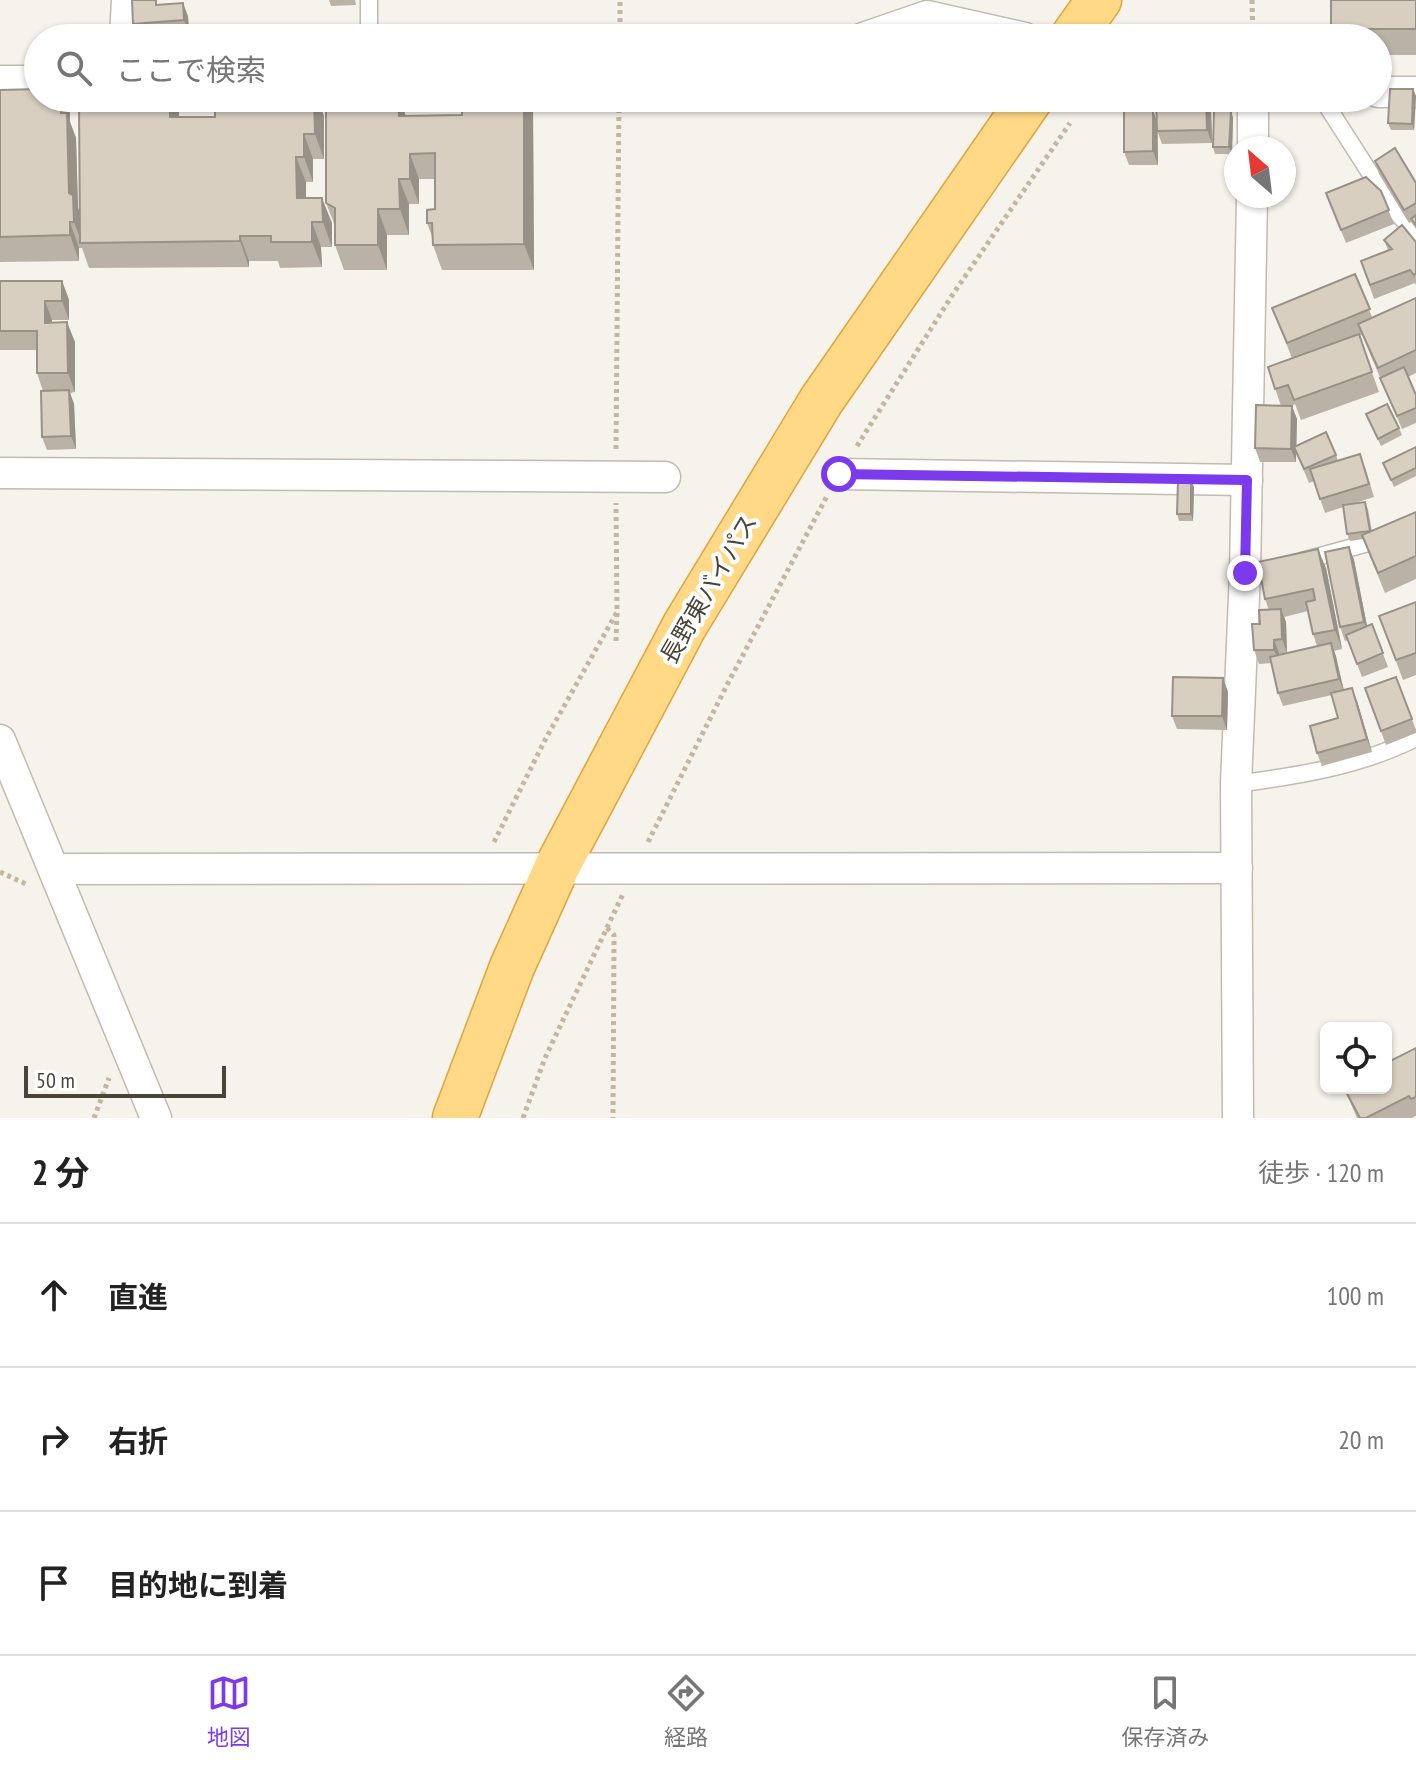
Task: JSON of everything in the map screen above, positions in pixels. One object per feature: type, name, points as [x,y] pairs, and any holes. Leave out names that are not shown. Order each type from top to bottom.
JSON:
[{"type":"highway","points":[[1082,24],[1099,0]]},
{"type":"highway","name":"長野東バイパス","points":[[455,1118],[512,967],[557,867],[685,625],[821,401],[1021,112]]},
{"type":"street","points":[[126,24],[127,0]]},
{"type":"street","points":[[904,24],[927,16],[963,24]]},
{"type":"street","points":[[0,81],[24,81]]},
{"type":"street","points":[[1392,92],[1416,92]]},
{"type":"street","points":[[1253,112],[1253,136]]},
{"type":"street","points":[[1238,1118],[1236,784],[1252,572],[1247,480],[1252,208]]},
{"type":"street","points":[[0,473],[665,477]]},
{"type":"street","points":[[839,474],[1247,480]]},
{"type":"street","points":[[0,740],[156,1118]]},
{"type":"street","points":[[54,869],[1237,868]]},
{"type":"lane","points":[[369,0],[369,24]]},
{"type":"lane","points":[[1331,112],[1391,206],[1416,234]]},
{"type":"lane","points":[[1286,565],[1341,553],[1416,530]]},
{"type":"lane","points":[[1236,784],[1308,774],[1401,746],[1416,738]]},
{"type":"path","points":[[620,0],[620,24]]},
{"type":"path","points":[[1252,0],[1253,24]]},
{"type":"path","points":[[523,1118],[545,1058],[636,867],[727,685],[839,474],[953,294],[1070,123]]},
{"type":"path","points":[[616,641],[617,612]]},
{"type":"path","points":[[607,928],[614,935],[613,1118]]},
{"type":"building","points":[[132,0],[156,0],[156,5],[183,3],[184,20],[133,24]]},
{"type":"building","points":[[1331,0],[1416,0],[1416,29],[1392,29],[1392,24],[1331,24]]},
{"type":"building","points":[[24,89],[24,112],[67,113],[69,193],[73,195],[74,222],[70,222],[70,235],[0,237],[0,90]]},
{"type":"building","points":[[1392,89],[1413,89],[1412,124],[1388,123],[1389,112],[1392,112]]},
{"type":"building","points":[[79,112],[170,112],[170,117],[215,117],[215,112],[314,112],[315,134],[304,134],[304,157],[296,157],[297,198],[322,198],[323,222],[312,222],[312,242],[271,242],[271,236],[240,236],[240,241],[80,243]]},
{"type":"building","points":[[326,112],[399,112],[399,116],[524,112],[524,244],[433,245],[432,223],[427,223],[427,210],[435,209],[435,153],[410,154],[410,179],[399,179],[400,209],[378,209],[378,245],[335,245],[335,208],[326,203]]},
{"type":"building","points":[[1124,112],[1153,112],[1153,151],[1124,152]]},
{"type":"building","points":[[1156,112],[1206,112],[1207,130],[1157,131]]},
{"type":"building","points":[[1214,112],[1231,112],[1230,136],[1224,136],[1224,147],[1213,147]]},
{"type":"building","points":[[1395,148],[1416,183],[1416,203],[1404,210],[1375,161]]},
{"type":"building","points":[[1366,177],[1381,191],[1389,210],[1341,230],[1326,193]]},
{"type":"building","points":[[1402,225],[1416,242],[1416,273],[1414,275],[1410,270],[1370,285],[1361,261],[1392,249],[1384,240]]},
{"type":"building","points":[[1355,274],[1370,309],[1287,343],[1272,308]]},
{"type":"building","points":[[0,281],[62,281],[62,301],[45,301],[45,323],[67,322],[68,373],[37,373],[37,331],[0,331]]},
{"type":"building","points":[[1416,298],[1416,350],[1378,368],[1358,324]]},
{"type":"building","points":[[1359,334],[1372,372],[1294,400],[1288,385],[1275,389],[1268,367]]},
{"type":"building","points":[[1404,367],[1416,395],[1416,408],[1397,416],[1380,378]]},
{"type":"building","points":[[69,390],[71,436],[42,437],[41,391]]},
{"type":"building","points":[[1387,404],[1399,428],[1378,439],[1366,414]]},
{"type":"building","points":[[1256,405],[1292,406],[1291,449],[1255,448]]},
{"type":"building","points":[[1326,432],[1336,455],[1304,469],[1294,447]]},
{"type":"building","points":[[1416,447],[1416,468],[1391,480],[1383,463]]},
{"type":"building","points":[[1360,454],[1369,484],[1320,499],[1310,469]]},
{"type":"building","points":[[1178,480],[1191,480],[1191,514],[1177,514]]},
{"type":"building","points":[[1365,502],[1370,531],[1347,534],[1343,505]]},
{"type":"building","points":[[1416,512],[1416,556],[1378,573],[1362,535]]},
{"type":"building","points":[[1349,547],[1364,622],[1340,627],[1325,552]]},
{"type":"building","points":[[1318,549],[1335,630],[1313,634],[1306,602],[1315,600],[1313,589],[1265,599],[1258,562]]},
{"type":"building","points":[[1416,602],[1416,653],[1396,660],[1379,616]]},
{"type":"building","points":[[1281,609],[1282,639],[1274,640],[1274,650],[1254,650],[1252,624],[1260,624],[1259,610]]},
{"type":"building","points":[[1372,624],[1383,653],[1357,664],[1346,635]]},
{"type":"building","points":[[1331,643],[1339,679],[1278,693],[1270,657]]},
{"type":"building","points":[[1173,677],[1223,678],[1222,716],[1172,716]]},
{"type":"building","points":[[1396,677],[1412,719],[1381,731],[1365,688]]},
{"type":"building","points":[[1352,688],[1367,739],[1317,753],[1310,726],[1338,718],[1331,693]]},
{"type":"building","points":[[1416,1048],[1416,1097],[1411,1099],[1409,1096],[1366,1118],[1360,1118],[1347,1094],[1392,1094],[1392,1060]]},
{"type":"route","points":[[839,474],[1247,480],[1245,573]]}]
